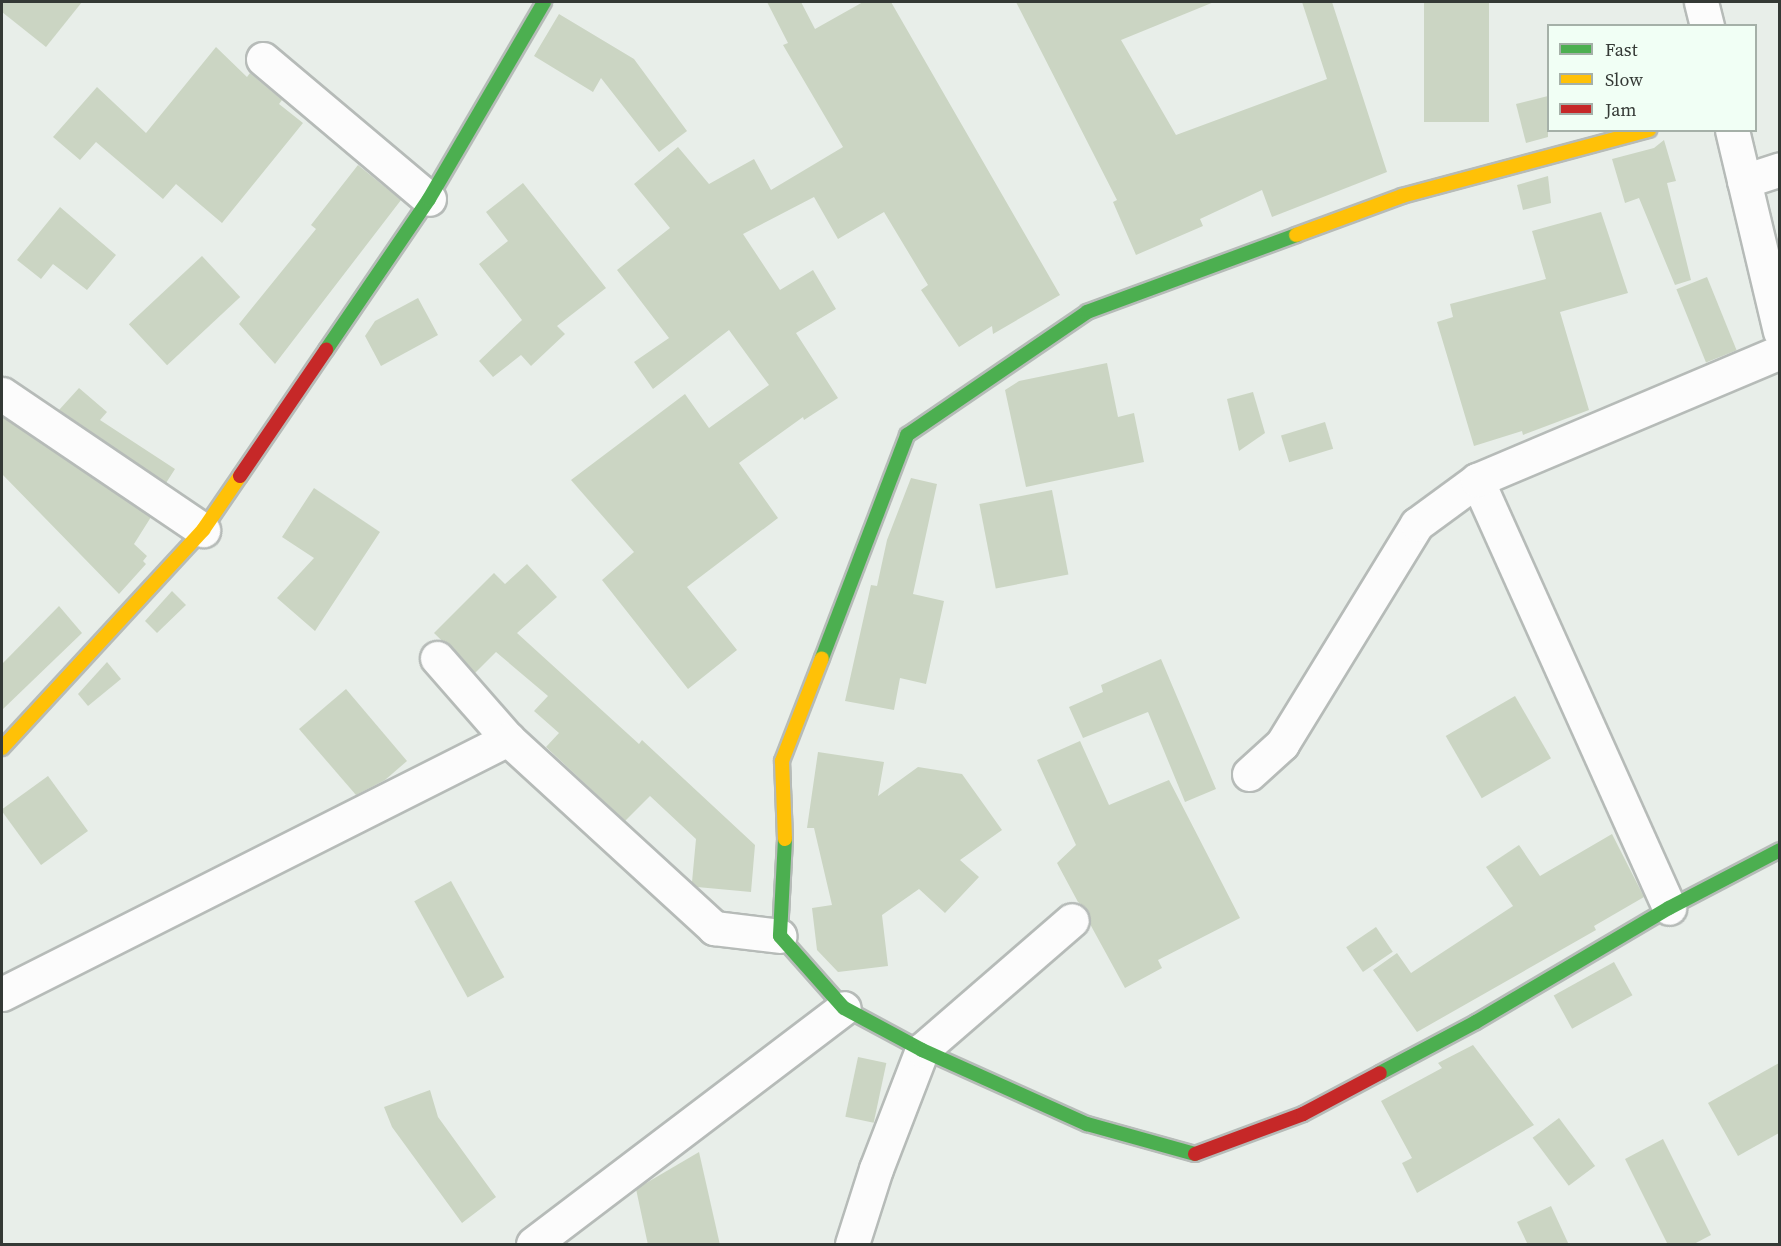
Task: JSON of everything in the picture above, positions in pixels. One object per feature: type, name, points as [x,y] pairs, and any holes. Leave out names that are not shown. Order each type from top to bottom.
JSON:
[{"type":"street","points":[[2,748],[203,530],[429,199],[544,2]]},
{"type":"street","points":[[1701,2],[1706,24]]},
{"type":"street","points":[[263,59],[429,199]]},
{"type":"street","points":[[780,936],[786,865],[782,760],[907,435],[1087,312],[1402,196],[1642,132]]},
{"type":"street","points":[[1732,132],[1779,331]]},
{"type":"street","points":[[1744,181],[1779,169]]},
{"type":"street","points":[[1249,774],[1282,744],[1417,524],[1477,480],[1779,352]]},
{"type":"street","points":[[2,394],[203,530]]},
{"type":"street","points":[[1477,480],[1669,908]]},
{"type":"street","points":[[437,658],[508,739],[714,928],[780,936],[844,1008],[922,1050],[1087,1124],[1192,1155],[1303,1114],[1476,1022],[1669,908],[1779,850]]},
{"type":"street","points":[[2,994],[508,739]]},
{"type":"street","points":[[852,1245],[876,1170],[922,1050],[1072,920]]},
{"type":"street","points":[[533,1245],[844,1008]]},
{"type":"building","points":[[2,2],[82,2],[46,47],[2,12]]},
{"type":"building","points":[[767,2],[801,2],[815,29],[863,2],[891,2],[1060,295],[993,334],[992,326],[959,347],[921,290],[928,285],[884,212],[838,239],[814,197],[743,234],[780,290],[813,270],[836,309],[796,333],[838,398],[804,420],[803,417],[739,463],[778,518],[687,587],[737,650],[688,689],[602,580],[634,552],[571,480],[685,394],[709,428],[769,385],[729,330],[653,389],[634,362],[669,338],[617,270],[670,228],[634,184],[678,147],[709,184],[754,159],[771,190],[843,147],[783,45],[788,43]]},
{"type":"building","points":[[1016,2],[1214,2],[1121,40],[1176,135],[1327,79],[1302,2],[1332,2],[1387,172],[1272,217],[1262,190],[1200,219],[1203,226],[1136,255],[1113,202],[1117,200]]},
{"type":"building","points":[[1424,2],[1489,2],[1489,122],[1424,122]]},
{"type":"building","points":[[559,14],[634,59],[687,131],[659,152],[601,78],[593,92],[534,56]]},
{"type":"building","points":[[216,47],[247,77],[250,73],[282,100],[279,104],[303,123],[222,223],[176,184],[163,199],[96,142],[80,160],[53,137],[97,87],[146,133]]},
{"type":"building","points":[[1547,96],[1548,137],[1526,143],[1516,104]]},
{"type":"building","points":[[1664,140],[1676,181],[1667,183],[1691,280],[1675,285],[1639,198],[1625,203],[1612,159],[1654,148]]},
{"type":"building","points":[[358,165],[401,200],[275,364],[239,324],[316,229],[311,225]]},
{"type":"building","points":[[1548,176],[1551,203],[1523,210],[1517,185]]},
{"type":"building","points":[[523,183],[606,288],[557,326],[565,334],[531,366],[521,355],[493,377],[479,361],[522,320],[479,264],[508,241],[486,212]]},
{"type":"building","points":[[60,207],[116,255],[87,290],[53,264],[41,279],[17,260]]},
{"type":"building","points":[[1601,212],[1628,293],[1560,312],[1589,410],[1523,435],[1522,431],[1474,446],[1437,322],[1453,317],[1450,304],[1546,279],[1532,231]]},
{"type":"building","points":[[202,256],[240,297],[167,365],[129,324]]},
{"type":"building","points":[[1707,277],[1737,350],[1706,363],[1676,289]]},
{"type":"building","points":[[418,298],[438,335],[381,366],[365,336],[375,321]]},
{"type":"building","points":[[1107,363],[1118,417],[1134,413],[1144,462],[1026,487],[1005,390],[1019,381]]},
{"type":"building","points":[[79,388],[107,412],[100,420],[175,469],[166,483],[59,410]]},
{"type":"building","points":[[1253,392],[1265,433],[1239,451],[1227,399]]},
{"type":"building","points":[[2,416],[151,517],[134,544],[147,556],[143,561],[146,564],[119,594],[2,474]]},
{"type":"building","points":[[1325,422],[1333,449],[1289,462],[1281,435]]},
{"type":"building","points":[[911,478],[937,484],[913,594],[944,601],[926,684],[900,678],[894,710],[845,701],[871,585],[877,586],[887,540]]},
{"type":"building","points":[[314,488],[380,532],[315,631],[277,598],[314,558],[282,537]]},
{"type":"building","points":[[1052,490],[1068,574],[996,589],[979,504]]},
{"type":"building","points":[[527,564],[557,597],[517,633],[639,744],[642,740],[755,845],[751,892],[697,887],[692,882],[696,839],[650,796],[625,821],[546,747],[559,733],[534,711],[548,696],[496,652],[475,673],[434,633],[494,573],[505,584]]},
{"type":"building","points":[[172,591],[186,605],[157,633],[145,621]]},
{"type":"building","points":[[59,606],[82,633],[2,710],[2,664]]},
{"type":"building","points":[[1161,659],[1216,789],[1185,802],[1148,712],[1083,738],[1069,707],[1103,692],[1101,685]]},
{"type":"building","points":[[107,662],[121,679],[88,706],[78,694]]},
{"type":"building","points":[[346,689],[407,761],[385,780],[356,795],[299,729]]},
{"type":"building","points":[[1515,696],[1551,758],[1482,798],[1446,736]]},
{"type":"building","points":[[1080,741],[1109,805],[1169,780],[1240,918],[1158,960],[1162,968],[1125,988],[1090,924],[1086,908],[1078,902],[1057,863],[1076,845],[1037,760]]},
{"type":"building","points":[[818,752],[884,762],[878,796],[918,767],[962,774],[1002,830],[960,860],[979,877],[945,913],[919,889],[882,915],[888,966],[838,972],[817,950],[812,908],[832,905],[814,828],[807,828]]},
{"type":"building","points":[[48,776],[88,831],[41,865],[2,809]]},
{"type":"building","points":[[1612,834],[1644,897],[1594,926],[1596,930],[1417,1032],[1373,970],[1397,953],[1411,973],[1513,906],[1486,867],[1519,845],[1540,876]]},
{"type":"building","points":[[451,881],[504,977],[468,998],[414,901]]},
{"type":"building","points":[[1376,927],[1393,952],[1363,972],[1346,947]]},
{"type":"building","points":[[1614,962],[1632,995],[1572,1029],[1554,995]]},
{"type":"building","points":[[1473,1045],[1534,1125],[1417,1193],[1402,1163],[1412,1158],[1381,1101],[1442,1068],[1438,1063]]},
{"type":"building","points":[[858,1057],[886,1063],[874,1123],[845,1117]]},
{"type":"building","points":[[1779,1063],[1779,1133],[1738,1156],[1708,1103]]},
{"type":"building","points":[[430,1090],[438,1117],[496,1197],[462,1223],[392,1127],[384,1107]]},
{"type":"building","points":[[1559,1118],[1595,1166],[1569,1186],[1533,1138]]},
{"type":"building","points":[[1663,1139],[1711,1235],[1692,1245],[1668,1245],[1625,1159]]},
{"type":"building","points":[[699,1152],[720,1245],[648,1245],[636,1189]]},
{"type":"building","points":[[1551,1206],[1569,1245],[1528,1245],[1517,1222]]},
{"type":"traffic: fast","points":[[326,350],[429,199],[544,2]]},
{"type":"traffic: fast","points":[[822,658],[907,435],[1087,312],[1296,235]]},
{"type":"traffic: fast","points":[[785,839],[780,936],[844,1008],[922,1050],[1087,1124],[1195,1154]]},
{"type":"traffic: fast","points":[[1380,1073],[1476,1022],[1669,908],[1780,850]]},
{"type":"traffic: slow","points":[[1296,235],[1402,196],[1642,132]]},
{"type":"traffic: slow","points":[[2,748],[203,530],[240,476]]},
{"type":"traffic: slow","points":[[785,839],[782,761],[822,658]]},
{"type":"traffic: jam","points":[[240,476],[326,350]]},
{"type":"traffic: jam","points":[[1195,1154],[1303,1114],[1380,1073]]}]
